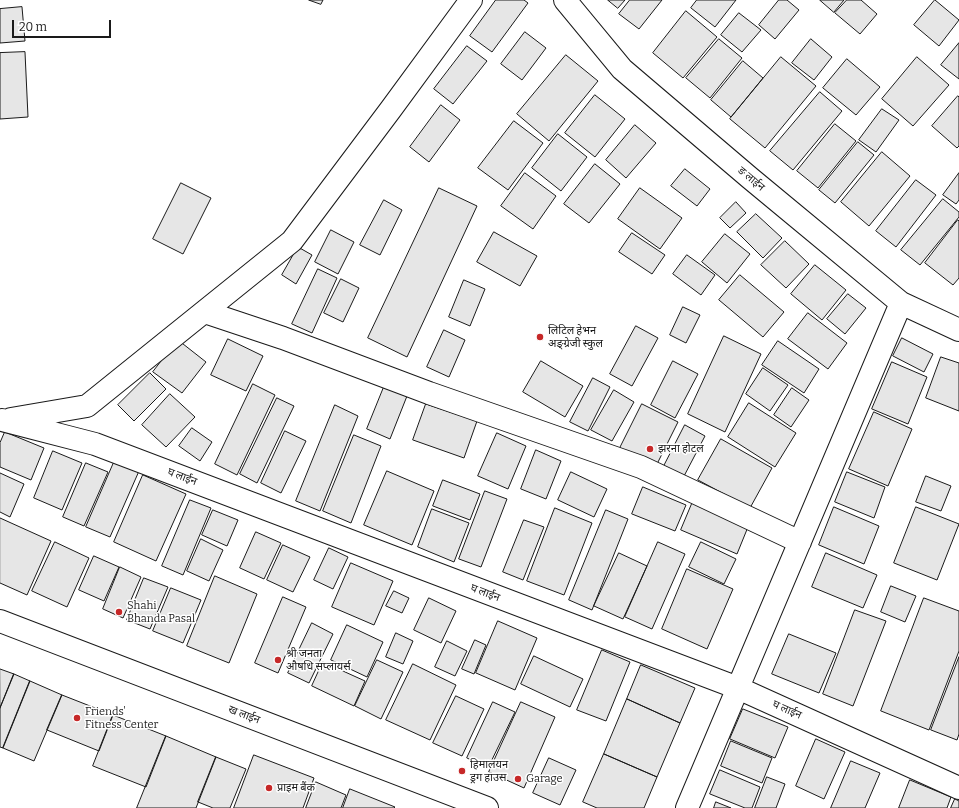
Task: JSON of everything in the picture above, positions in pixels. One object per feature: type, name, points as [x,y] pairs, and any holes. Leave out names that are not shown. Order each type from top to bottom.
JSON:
[{"type":"street","points":[[1,422],[87,406],[292,241],[471,0]]},
{"type":"street","name":"ङ लाईन","points":[[564,0],[622,69],[750,178],[901,303],[959,330]]},
{"type":"street","points":[[687,808],[901,303]]},
{"type":"street","points":[[205,312],[283,338],[429,393],[641,467],[800,542]]},
{"type":"street","name":"घ लाईन","points":[[1,422],[95,444],[738,688],[959,788]]},
{"type":"street","name":"ख लाईन","points":[[0,622],[487,808]]},
{"type":"building","points":[[309,0],[323,0],[321,4]]},
{"type":"building","points":[[496,0],[524,0],[528,3],[492,52],[470,36]]},
{"type":"building","points":[[608,0],[625,0],[618,8]]},
{"type":"building","points":[[630,0],[662,0],[639,29],[619,14]]},
{"type":"building","points":[[697,0],[736,0],[715,27],[691,8]]},
{"type":"building","points":[[779,0],[787,0],[799,10],[775,39],[759,25]]},
{"type":"building","points":[[820,0],[844,0],[834,12]]},
{"type":"building","points":[[847,0],[861,0],[877,14],[860,34],[835,13]]},
{"type":"building","points":[[935,0],[959,20],[939,46],[914,25]]},
{"type":"building","points":[[22,7],[25,41],[0,43],[0,9]]},
{"type":"building","points":[[686,11],[717,37],[683,78],[653,53]]},
{"type":"building","points":[[739,13],[761,30],[742,52],[721,35]]},
{"type":"building","points":[[525,32],[546,48],[522,80],[501,64]]},
{"type":"building","points":[[719,39],[742,58],[710,98],[686,78]]},
{"type":"building","points":[[811,39],[832,57],[814,80],[792,63]]},
{"type":"building","points":[[959,43],[959,79],[941,65]]},
{"type":"building","points":[[467,46],[487,61],[453,104],[434,89]]},
{"type":"building","points":[[25,52],[28,117],[0,119],[0,53]]},
{"type":"building","points":[[566,55],[598,81],[549,141],[517,114]]},
{"type":"building","points":[[781,57],[816,86],[765,148],[730,119]]},
{"type":"building","points":[[917,57],[949,85],[913,126],[882,99]]},
{"type":"building","points":[[847,59],[880,87],[856,115],[823,88]]},
{"type":"building","points":[[743,61],[763,78],[731,117],[711,100]]},
{"type":"building","points":[[820,92],[842,111],[793,170],[770,151]]},
{"type":"building","points":[[595,95],[625,119],[595,157],[565,133]]},
{"type":"building","points":[[958,96],[959,146],[957,148],[932,126]]},
{"type":"building","points":[[441,105],[460,120],[429,162],[410,147]]},
{"type":"building","points":[[882,109],[899,120],[876,152],[859,140]]},
{"type":"building","points":[[514,121],[543,143],[508,190],[478,168]]},
{"type":"building","points":[[835,124],[856,141],[818,188],[797,171]]},
{"type":"building","points":[[635,125],[656,143],[626,178],[606,160]]},
{"type":"building","points":[[558,134],[587,157],[561,191],[532,168]]},
{"type":"building","points":[[858,142],[874,155],[835,203],[819,190]]},
{"type":"building","points":[[882,152],[910,176],[869,226],[841,202]]},
{"type":"building","points":[[595,164],[620,184],[589,223],[564,204]]},
{"type":"building","points":[[685,169],[710,189],[697,206],[671,186]]},
{"type":"building","points":[[525,173],[556,196],[533,229],[501,206]]},
{"type":"building","points":[[959,173],[959,200],[956,204],[943,195]]},
{"type":"building","points":[[916,180],[936,195],[896,247],[876,231]]},
{"type":"building","points":[[181,183],[211,198],[183,254],[153,239]]},
{"type":"building","points":[[439,188],[477,206],[407,357],[368,338]]},
{"type":"building","points":[[640,188],[682,218],[660,249],[618,219]]},
{"type":"building","points":[[943,199],[959,212],[959,217],[920,265],[901,250]]},
{"type":"building","points":[[384,200],[402,210],[380,255],[360,245]]},
{"type":"building","points":[[736,202],[746,213],[730,228],[720,218]]},
{"type":"building","points":[[756,214],[782,238],[763,258],[737,232]]},
{"type":"building","points":[[958,220],[959,278],[953,285],[925,263]]},
{"type":"building","points":[[331,230],[354,242],[338,274],[315,262]]},
{"type":"building","points":[[494,232],[537,256],[520,286],[477,262]]},
{"type":"building","points":[[632,233],[665,255],[652,274],[619,252]]},
{"type":"building","points":[[725,234],[750,254],[727,283],[702,262]]},
{"type":"building","points":[[785,241],[809,264],[786,288],[761,265]]},
{"type":"building","points":[[298,247],[312,255],[296,284],[282,275]]},
{"type":"building","points":[[687,255],[715,275],[701,295],[673,274]]},
{"type":"building","points":[[815,265],[846,290],[822,320],[791,294]]},
{"type":"building","points":[[318,269],[337,278],[312,333],[292,324]]},
{"type":"building","points":[[740,275],[784,312],[763,337],[719,300]]},
{"type":"building","points":[[341,279],[359,288],[343,322],[324,313]]},
{"type":"building","points":[[464,280],[485,289],[470,326],[449,317]]},
{"type":"building","points":[[848,294],[866,308],[845,334],[827,319]]},
{"type":"building","points":[[683,307],[700,315],[686,343],[670,335]]},
{"type":"building","points":[[808,313],[847,343],[828,369],[788,339]]},
{"type":"building","points":[[636,326],[658,338],[632,386],[610,374]]},
{"type":"building","points":[[444,330],[465,340],[449,377],[427,367]]},
{"type":"building","points":[[724,336],[761,354],[725,432],[688,414]]},
{"type":"building","points":[[902,338],[933,354],[924,372],[893,356]]},
{"type":"building","points":[[228,339],[263,356],[246,391],[211,375]]},
{"type":"building","points":[[178,340],[206,362],[182,393],[153,372]]},
{"type":"building","points":[[778,341],[819,369],[804,393],[762,365]]},
{"type":"building","points":[[941,357],[959,363],[959,411],[926,398]]},
{"type":"building","points":[[541,361],[583,386],[565,417],[523,392]]},
{"type":"building","points":[[673,361],[698,374],[675,418],[651,405]]},
{"type":"building","points":[[892,362],[927,377],[908,424],[872,409]]},
{"type":"building","points":[[763,368],[788,385],[770,411],[746,394]]},
{"type":"building","points":[[150,373],[166,389],[134,421],[118,405]]},
{"type":"building","points":[[593,378],[610,387],[588,431],[570,422]]},
{"type":"building","points":[[253,384],[275,395],[237,475],[215,464]]},
{"type":"building","points":[[384,387],[407,396],[390,439],[367,429]]},
{"type":"building","points":[[792,388],[809,400],[791,427],[774,415]]},
{"type":"building","points":[[614,390],[634,402],[612,441],[591,430]]},
{"type":"building","points":[[170,394],[195,417],[166,447],[142,425]]},
{"type":"building","points":[[277,398],[294,406],[257,483],[240,474]]},
{"type":"building","points":[[749,403],[796,433],[775,467],[728,437]]},
{"type":"building","points":[[426,404],[477,421],[464,458],[413,440]]},
{"type":"building","points":[[642,404],[678,422],[656,466],[620,448]]},
{"type":"building","points":[[335,405],[358,416],[320,511],[296,501]]},
{"type":"building","points":[[874,412],[912,429],[888,486],[849,469]]},
{"type":"building","points":[[685,425],[705,436],[683,478],[663,468]]},
{"type":"building","points":[[192,428],[212,442],[200,461],[179,446]]},
{"type":"building","points":[[285,431],[306,441],[281,493],[261,483]]},
{"type":"building","points":[[5,432],[44,448],[31,480],[0,467],[0,443]]},
{"type":"building","points":[[497,433],[526,446],[508,489],[478,476]]},
{"type":"building","points":[[354,435],[381,446],[351,523],[323,511]]},
{"type":"building","points":[[721,439],[772,468],[750,508],[698,480]]},
{"type":"building","points":[[536,450],[561,461],[546,499],[521,489]]},
{"type":"building","points":[[53,451],[82,463],[62,510],[34,498]]},
{"type":"building","points":[[115,460],[139,471],[110,537],[86,527]]},
{"type":"building","points":[[86,463],[108,472],[84,526],[63,517]]},
{"type":"building","points":[[387,471],[434,491],[412,545],[364,525]]},
{"type":"building","points":[[571,472],[607,489],[594,517],[558,500]]},
{"type":"building","points":[[847,472],[885,487],[874,518],[835,502]]},
{"type":"building","points":[[0,473],[24,484],[10,517],[0,512]]},
{"type":"building","points":[[143,475],[186,494],[156,561],[114,542]]},
{"type":"building","points":[[926,476],[951,486],[941,511],[916,502]]},
{"type":"building","points":[[443,480],[480,494],[470,520],[433,506]]},
{"type":"building","points":[[643,487],[686,505],[675,531],[632,514]]},
{"type":"building","points":[[485,491],[507,499],[481,567],[459,559]]},
{"type":"building","points":[[694,499],[750,522],[737,554],[681,530]]},
{"type":"building","points":[[190,500],[211,508],[183,575],[162,566]]},
{"type":"building","points":[[834,507],[879,526],[864,564],[819,545]]},
{"type":"building","points":[[916,507],[959,524],[937,580],[894,563]]},
{"type":"building","points":[[555,508],[592,523],[564,595],[527,581]]},
{"type":"building","points":[[432,509],[469,523],[454,562],[418,547]]},
{"type":"building","points":[[213,510],[238,520],[227,546],[202,535]]},
{"type":"building","points":[[606,510],[628,519],[592,610],[569,600]]},
{"type":"building","points":[[0,518],[51,541],[27,595],[0,583]]},
{"type":"building","points":[[524,520],[544,527],[523,580],[503,572]]},
{"type":"building","points":[[256,532],[281,543],[264,579],[240,568]]},
{"type":"building","points":[[201,539],[223,550],[209,581],[187,571]]},
{"type":"building","points":[[55,542],[89,558],[67,607],[32,591]]},
{"type":"building","points":[[658,542],[685,554],[652,629],[625,617]]},
{"type":"building","points":[[701,542],[736,559],[724,584],[689,567]]},
{"type":"building","points":[[283,545],[310,557],[293,592],[267,580]]},
{"type":"building","points":[[329,548],[348,557],[333,589],[314,580]]},
{"type":"building","points":[[619,553],[647,566],[623,619],[594,606]]},
{"type":"building","points":[[826,553],[877,575],[863,608],[812,587]]},
{"type":"building","points":[[94,556],[119,567],[104,601],[79,590]]},
{"type":"building","points":[[351,563],[393,581],[374,625],[332,607]]},
{"type":"building","points":[[120,567],[141,577],[123,618],[103,609]]},
{"type":"building","points":[[687,569],[733,589],[707,649],[662,629]]},
{"type":"building","points":[[215,576],[257,594],[229,663],[187,646]]},
{"type":"building","points":[[144,578],[168,587],[150,629],[127,620]]},
{"type":"building","points":[[891,586],[916,596],[905,622],[881,612]]},
{"type":"building","points":[[171,588],[201,600],[183,643],[153,631]]},
{"type":"building","points":[[394,591],[409,598],[402,613],[386,606]]},
{"type":"building","points":[[283,597],[306,607],[278,673],[255,663]]},
{"type":"building","points":[[429,598],[456,611],[441,643],[414,630]]},
{"type":"building","points":[[924,598],[959,611],[959,651],[929,730],[881,711]]},
{"type":"building","points":[[855,610],[886,621],[853,706],[823,694]]},
{"type":"building","points":[[498,621],[537,638],[515,690],[476,673]]},
{"type":"building","points":[[312,623],[333,634],[309,683],[288,673]]},
{"type":"building","points":[[347,625],[383,642],[367,677],[331,660]]},
{"type":"building","points":[[396,633],[413,641],[403,664],[386,657]]},
{"type":"building","points":[[789,634],[836,653],[819,693],[772,674]]},
{"type":"building","points":[[475,640],[486,645],[474,674],[462,669]]},
{"type":"building","points":[[447,641],[467,651],[455,676],[435,667]]},
{"type":"building","points":[[602,650],[630,662],[606,721],[577,710]]},
{"type":"building","points":[[534,656],[583,679],[570,707],[521,684]]},
{"type":"building","points":[[959,657],[959,734],[957,740],[931,730]]},
{"type":"building","points":[[377,660],[403,672],[381,719],[355,706]]},
{"type":"building","points":[[323,662],[365,681],[354,706],[312,686]]},
{"type":"building","points":[[413,664],[456,685],[430,740],[386,720]]},
{"type":"building","points":[[641,665],[695,688],[680,723],[627,699]]},
{"type":"building","points":[[0,669],[14,674],[0,708]]},
{"type":"building","points":[[14,674],[30,681],[3,748],[0,747],[0,708]]},
{"type":"building","points":[[30,681],[62,695],[34,761],[3,748]]},
{"type":"building","points":[[62,695],[113,715],[99,751],[47,730]]},
{"type":"building","points":[[456,696],[484,709],[462,756],[433,743]]},
{"type":"building","points":[[627,699],[680,723],[657,777],[604,754]]},
{"type":"building","points":[[493,702],[515,712],[488,768],[467,758]]},
{"type":"building","points":[[521,702],[555,717],[524,788],[489,772]]},
{"type":"building","points":[[743,709],[788,727],[775,758],[730,739]]},
{"type":"building","points":[[113,715],[166,736],[146,787],[93,766]]},
{"type":"building","points":[[166,736],[216,757],[196,808],[137,808]]},
{"type":"building","points":[[816,739],[845,752],[824,799],[796,786]]},
{"type":"building","points":[[731,741],[772,758],[762,783],[721,766]]},
{"type":"building","points":[[604,754],[657,777],[644,808],[597,808],[583,802]]},
{"type":"building","points":[[254,755],[314,778],[303,808],[234,808]]},
{"type":"building","points":[[216,757],[246,769],[230,808],[213,808],[198,802]]},
{"type":"building","points":[[549,758],[576,770],[560,805],[533,793]]},
{"type":"building","points":[[851,761],[880,773],[865,808],[831,808]]},
{"type":"building","points":[[720,770],[760,787],[752,808],[745,808],[710,794]]},
{"type":"building","points":[[767,777],[785,784],[776,808],[755,808]]},
{"type":"building","points":[[910,780],[951,797],[947,808],[899,808]]},
{"type":"building","points":[[316,782],[346,795],[341,808],[306,808]]},
{"type":"building","points":[[350,789],[395,807],[343,808]]},
{"type":"building","points":[[955,799],[959,801],[959,808],[951,808]]},
{"type":"building","points":[[716,802],[731,808],[714,808]]},
{"type":"place","name":"लिटिल हेभन अङ्‍ग्रेजी स्कुल","points":[[540,337]]},
{"type":"place","name":"झरना होटल","points":[[650,449]]},
{"type":"place","name":"Shahi Bhanda Pasal","points":[[119,612]]},
{"type":"place","name":"श्री जनता औषधि सप्लायर्स","points":[[278,660]]},
{"type":"place","name":"Friends' Fitness Center","points":[[77,718]]},
{"type":"place","name":"हिमालयन ड्रग हाउस","points":[[462,771]]},
{"type":"place","name":"Garage","points":[[518,779]]},
{"type":"place","name":"प्राइम बैंक","points":[[269,788]]}]
